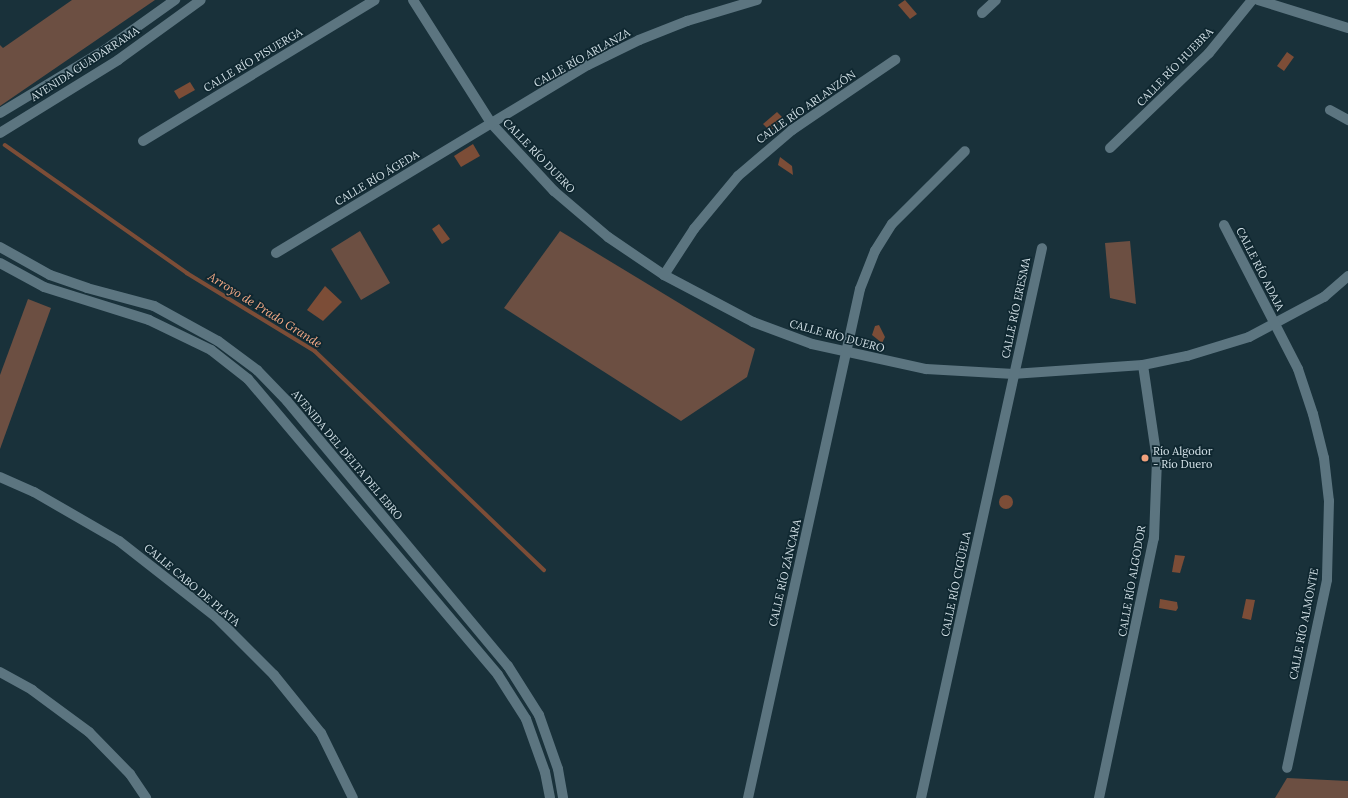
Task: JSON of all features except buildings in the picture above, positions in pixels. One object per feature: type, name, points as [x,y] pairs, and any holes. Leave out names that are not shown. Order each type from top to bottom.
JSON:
[{"type":"street","name":"AVENIDA GUADARRAMA","points":[[0,114],[106,49],[175,0]]},
{"type":"street","name":"AVENIDA GUADARRAMA","points":[[0,133],[118,60],[201,0]]},
{"type":"street","name":"CALLE RÍO PISUERGA","points":[[144,141],[375,0]]},
{"type":"street","name":"CALLE RÍO DUERO","points":[[413,0],[491,123],[554,191],[608,237],[664,275],[765,327],[846,353],[926,369],[1014,374],[1143,365],[1214,348],[1275,324],[1324,297],[1348,276]]},
{"type":"street","name":"CALLE RÍO ARLANZA","points":[[491,123],[588,65],[639,40],[757,0]]},
{"type":"street","points":[[982,13],[996,0]]},
{"type":"street","name":"CALLE RÍO HUEBRA","points":[[1110,148],[1209,53],[1252,0]]},
{"type":"street","points":[[1258,0],[1348,28]]},
{"type":"street","name":"CALLE RÍO ARLANZÓN","points":[[664,275],[694,229],[738,176],[792,130],[895,60]]},
{"type":"street","points":[[1330,110],[1348,120]]},
{"type":"street","name":"CALLE RÍO ÁGEDA","points":[[276,253],[491,123]]},
{"type":"street","name":"CALLE RÍO ZÁNCARA","points":[[748,798],[860,289],[875,251],[892,224],[965,151]]},
{"type":"street","name":"CALLE RÍO ADAJA","points":[[1224,225],[1275,324]]},
{"type":"street","name":"AVENIDA DEL DELTA DEL EBRO","points":[[0,247],[50,274],[87,288],[154,306],[218,341],[257,370],[287,401],[508,666],[539,715],[558,769],[563,798]]},
{"type":"street","name":"CALLE RÍO ERESMA","points":[[1014,374],[1042,248]]},
{"type":"street","points":[[0,263],[44,287],[149,320],[211,350],[248,379],[498,675],[526,719],[545,772],[550,798]]},
{"type":"street","name":"CALLE RÍO ALMONTE","points":[[1275,324],[1298,369],[1313,414],[1329,501],[1327,580],[1286,768]]},
{"type":"street","name":"CALLE RÍO ALGODOR","points":[[1099,798],[1154,538],[1157,460],[1143,365]]},
{"type":"street","name":"CALLE RÍO CIGÜELA","points":[[921,798],[1014,374]]},
{"type":"street","name":"CALLE CABO DE PLATA","points":[[0,477],[34,492],[119,541],[216,617],[274,675],[321,733],[353,798]]},
{"type":"street","points":[[0,672],[32,690],[89,732],[130,774],[146,798]]},
{"type":"shaded area","points":[[72,0],[155,0],[0,106],[0,45],[3,48]]},
{"type":"shaded area","points":[[905,0],[917,14],[910,19],[898,5]]},
{"type":"shaded area","points":[[1287,52],[1294,57],[1284,71],[1277,66]]},
{"type":"shaded area","points":[[190,82],[195,90],[179,99],[174,91]]},
{"type":"shaded area","points":[[777,112],[784,119],[770,131],[763,124]]},
{"type":"shaded area","points":[[473,144],[480,156],[461,167],[454,156]]},
{"type":"shaded area","points":[[780,157],[792,166],[793,175],[778,165]]},
{"type":"shaded area","points":[[439,224],[450,239],[442,244],[432,229]]},
{"type":"shaded area","points":[[360,231],[390,283],[361,300],[331,249]]},
{"type":"shaded area","points":[[560,231],[755,349],[747,377],[681,421],[504,308]]},
{"type":"shaded area","points":[[1130,241],[1136,304],[1110,298],[1105,243]]},
{"type":"shaded area","points":[[325,286],[342,302],[323,321],[307,310]]},
{"type":"shaded area","points":[[28,299],[51,308],[0,449],[0,375]]},
{"type":"shaded area","points":[[879,325],[885,337],[882,343],[872,335],[875,326]]},
{"type":"shaded area","points":[[1006,495],[1011,497],[1013,502],[1011,507],[1006,509],[1001,507],[999,502],[1001,497]]},
{"type":"shaded area","points":[[1175,555],[1185,556],[1180,573],[1172,572]]},
{"type":"shaded area","points":[[1160,599],[1177,602],[1178,608],[1176,611],[1159,608]]},
{"type":"shaded area","points":[[1246,599],[1255,600],[1251,620],[1242,618]]},
{"type":"shaded area","points":[[1287,778],[1348,781],[1348,798],[1275,798]]},
{"type":"waterway","name":"Arroyo de Prado Grande","points":[[5,145],[187,273],[315,351],[544,570]]},
{"type":"place","name":"Río Algodor - Río Duero","points":[[1145,458]]}]
